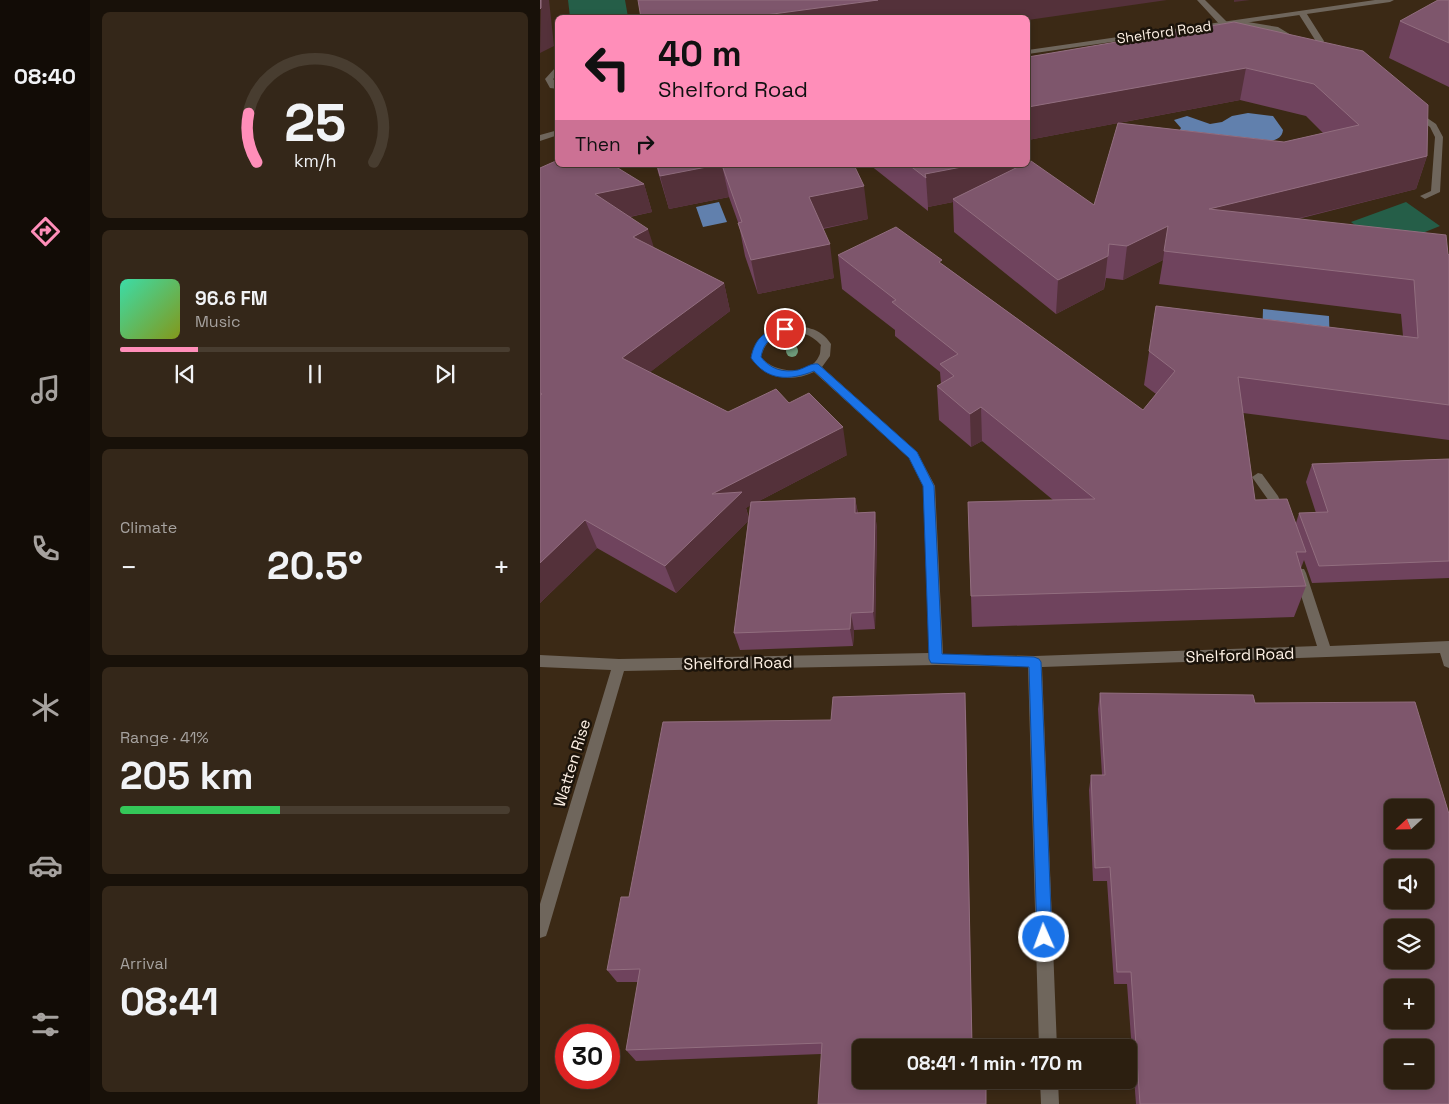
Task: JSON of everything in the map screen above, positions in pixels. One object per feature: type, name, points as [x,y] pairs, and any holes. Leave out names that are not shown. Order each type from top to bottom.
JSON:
[{"type":"street","points":[[1201,0],[1224,24]]},
{"type":"street","name":"Shelford Road","points":[[1030,52],[1390,0]]},
{"type":"street","points":[[1302,13],[1320,41]]},
{"type":"street","points":[[1239,22],[1275,29],[1297,46],[1308,40],[1320,41],[1329,45]]},
{"type":"street","points":[[555,73],[549,78],[555,86]]},
{"type":"street","points":[[1410,108],[1433,126],[1439,137],[1435,192],[1425,196]]},
{"type":"street","points":[[540,138],[555,133]]},
{"type":"street","points":[[785,329],[803,329],[818,334],[826,344],[825,356],[815,367],[798,373],[779,374],[764,368],[756,358],[758,346],[768,335],[785,329]]},
{"type":"street","points":[[815,367],[913,455],[929,486],[936,659]]},
{"type":"street","points":[[1258,477],[1274,499],[1284,526]]},
{"type":"street","points":[[1296,562],[1321,633],[1325,652]]},
{"type":"street","name":"Shelford Road","points":[[540,661],[620,665],[936,659],[1034,662],[1447,647],[1449,662]]},
{"type":"street","points":[[1034,662],[1048,1039]]},
{"type":"street","name":"Watten Rise","points":[[540,930],[620,665]]},
{"type":"street","points":[[1049,1089],[1050,1104]]},
{"type":"green space","points":[[568,0],[625,0],[628,15],[570,15]]},
{"type":"green space","points":[[1406,202],[1440,226],[1385,248],[1351,222]]},
{"type":"water","points":[[1248,113],[1273,116],[1283,130],[1281,136],[1271,141],[1176,136],[1181,128],[1174,120],[1187,116],[1210,124],[1222,122],[1232,116]]},
{"type":"water","points":[[719,202],[727,222],[703,227],[696,207]]},
{"type":"water","points":[[1263,309],[1329,316],[1330,350],[1262,342]]},
{"type":"building","points":[[638,0],[878,0],[766,15],[640,15]]},
{"type":"building","points":[[1438,0],[1449,0],[1449,43],[1400,21]]},
{"type":"building","points":[[1234,22],[1363,51],[1428,105],[1427,156],[1209,209],[1446,235],[1449,255],[1449,405],[1238,377],[1255,500],[1287,499],[1306,552],[1296,552],[1306,586],[971,596],[968,502],[1095,499],[981,407],[970,414],[937,386],[954,376],[940,364],[958,354],[892,302],[896,300],[838,255],[896,227],[942,260],[939,262],[1143,410],[1175,371],[1149,351],[1156,306],[1418,338],[1414,280],[1164,251],[1168,226],[1127,246],[1109,244],[1108,256],[1058,280],[953,199],[1018,167],[1030,167],[1031,161],[1094,205],[1118,123],[1284,142],[1359,125],[1314,84],[1246,68],[1030,107],[1030,57]]},
{"type":"building","points":[[555,161],[555,167],[616,167],[644,184],[595,194],[648,229],[633,237],[724,283],[622,358],[728,412],[776,389],[789,403],[809,393],[843,427],[712,494],[742,492],[665,566],[585,520],[540,563],[540,395],[542,394],[540,393],[540,168]]},
{"type":"building","points":[[658,167],[707,167],[660,176]]},
{"type":"building","points":[[723,167],[855,167],[864,186],[809,197],[830,244],[751,260],[738,223],[742,222]]},
{"type":"building","points":[[912,167],[962,167],[925,174],[926,178]]},
{"type":"building","points":[[1449,459],[1449,561],[1319,566],[1299,513],[1328,512],[1312,464]]},
{"type":"building","points":[[855,498],[855,513],[875,512],[873,612],[851,613],[850,629],[734,633],[751,502]]},
{"type":"building","points":[[965,693],[972,1039],[852,1039],[852,1089],[986,1089],[986,1104],[818,1104],[822,1043],[626,1050],[640,969],[607,970],[621,897],[629,897],[663,722],[831,720],[833,697]]},
{"type":"building","points":[[1100,693],[1253,695],[1255,703],[1415,702],[1449,814],[1449,1104],[1140,1104],[1131,972],[1117,972],[1110,867],[1095,868],[1091,775],[1105,775]]},
{"type":"route","points":[[785,329],[768,335],[758,346],[756,358],[764,368],[779,374],[798,373],[815,367],[913,455],[929,486],[936,659],[1034,662],[1044,937]]}]
